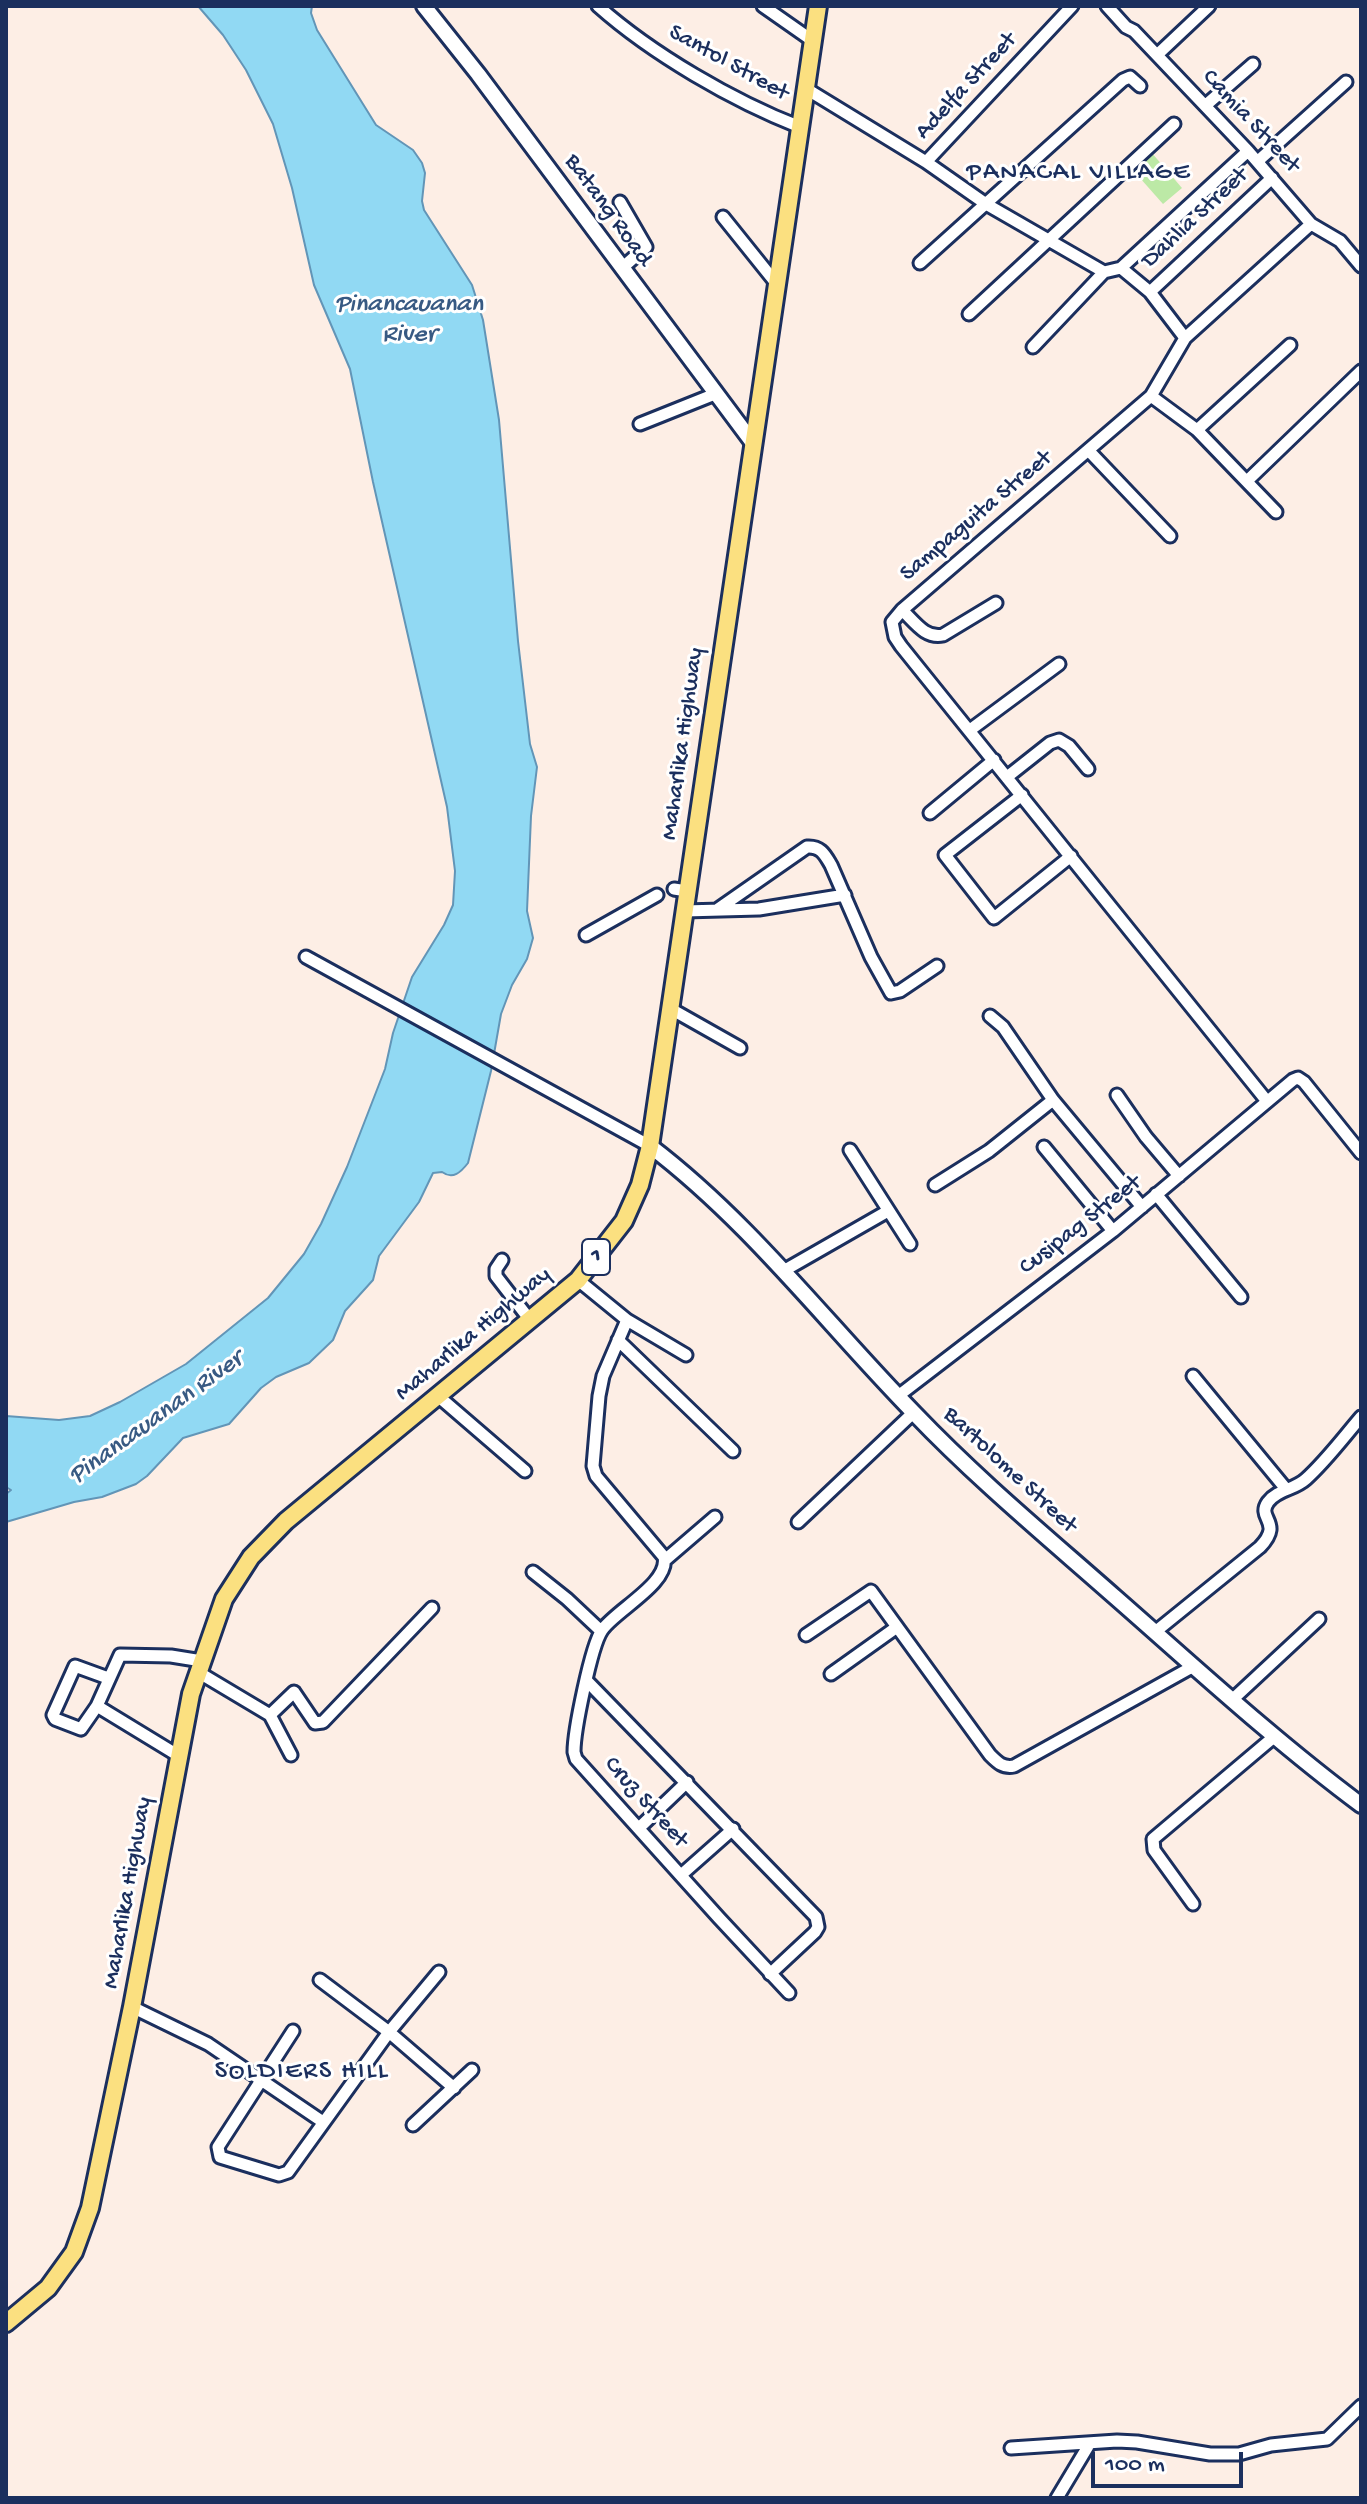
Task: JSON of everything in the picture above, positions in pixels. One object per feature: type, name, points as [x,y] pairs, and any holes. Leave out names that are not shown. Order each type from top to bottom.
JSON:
[{"type":"main road","name":"Maharlika Highway","points":[[6,2323],[48,2288],[74,2252],[90,2208],[179,1756],[200,1666],[224,1599],[251,1557],[286,1521],[578,1280],[624,1221],[640,1185],[650,1146],[671,1009],[684,911],[680,890],[753,443],[818,6]]},
{"type":"street","name":"Batang Road","points":[[424,6],[753,443]]},
{"type":"street","name":"Santol Street","points":[[598,6],[634,36],[677,62],[762,110],[800,127]]},
{"type":"street","points":[[763,6],[813,41]]},
{"type":"street","name":"Adelfa Street","points":[[926,162],[1072,6]]},
{"type":"street","name":"Camia Street","points":[[1107,6],[1206,105],[1311,224],[1336,238],[1361,266]]},
{"type":"street","points":[[1157,55],[1209,6]]},
{"type":"street","points":[[1206,105],[1253,64]]},
{"type":"street","points":[[920,263],[1123,80],[1130,77],[1140,86]]},
{"type":"street","points":[[1258,161],[1346,82]]},
{"type":"street","points":[[805,88],[926,162],[986,204],[1104,272]]},
{"type":"street","points":[[969,314],[1174,124]]},
{"type":"street","points":[[1033,347],[1104,272],[1121,268],[1248,151]]},
{"type":"street","name":"Dahlia Street","points":[[1150,292],[1272,178]]},
{"type":"street","points":[[620,202],[646,244],[642,252],[622,268]]},
{"type":"street","points":[[723,217],[776,283]]},
{"type":"street","name":"Sampaguita Street","points":[[1266,1100],[895,637],[892,622],[902,610],[1151,396],[1185,338],[1311,224]]},
{"type":"street","points":[[1121,268],[1150,292],[1185,338]]},
{"type":"street","points":[[1197,430],[1290,345]]},
{"type":"street","points":[[1247,481],[1361,371]]},
{"type":"street","points":[[640,424],[715,394]]},
{"type":"street","points":[[1151,396],[1197,430],[1276,512]]},
{"type":"street","points":[[1089,451],[1170,536]]},
{"type":"street","points":[[902,610],[934,637],[943,635],[996,603]]},
{"type":"street","points":[[970,730],[1059,664]]},
{"type":"street","points":[[1007,777],[1050,743],[1059,740],[1069,746],[1088,769]]},
{"type":"street","points":[[930,813],[994,760]]},
{"type":"street","points":[[1022,795],[945,855],[994,918],[1071,856]]},
{"type":"street","points":[[718,909],[807,847],[814,847],[824,853],[871,957],[891,993],[896,993],[937,966]]},
{"type":"street","points":[[586,935],[657,895]]},
{"type":"street","points":[[684,911],[759,909],[845,895]]},
{"type":"street","points":[[306,957],[650,1146]]},
{"type":"street","points":[[671,1009],[740,1048]]},
{"type":"street","points":[[990,1016],[1003,1027],[1053,1100],[1142,1207]]},
{"type":"street","name":"Cusipag Street","points":[[898,1396],[1113,1231],[1296,1078],[1304,1082],[1361,1153]]},
{"type":"street","points":[[1117,1095],[1146,1137],[1179,1176]]},
{"type":"street","points":[[935,1185],[989,1151],[1053,1100]]},
{"type":"street","name":"Bartolome Street","points":[[650,1146],[690,1176],[785,1270],[913,1413],[974,1473],[1192,1667],[1306,1764],[1361,1805]]},
{"type":"street","points":[[1044,1147],[1113,1231]]},
{"type":"street","points":[[850,1150],[910,1244]]},
{"type":"street","points":[[1156,1194],[1241,1297]]},
{"type":"street","points":[[785,1270],[888,1211]]},
{"type":"street","points":[[502,1260],[496,1269],[496,1276],[530,1320]]},
{"type":"street","points":[[578,1280],[627,1320],[686,1355]]},
{"type":"street","points":[[627,1320],[606,1367],[599,1396],[593,1466],[606,1491],[665,1560]]},
{"type":"street","points":[[618,1340],[733,1451]]},
{"type":"street","points":[[1193,1376],[1286,1489]]},
{"type":"street","points":[[438,1396],[525,1471]]},
{"type":"street","points":[[798,1522],[913,1413]]},
{"type":"street","points":[[1155,1632],[1268,1539],[1272,1528],[1265,1507],[1275,1494],[1303,1482],[1361,1417]]},
{"type":"street","name":"Cruz Street","points":[[715,1517],[665,1560],[660,1576],[601,1631],[586,1680],[574,1746],[576,1759],[789,1993]]},
{"type":"street","points":[[533,1572],[601,1631]]},
{"type":"street","points":[[806,1635],[869,1591],[990,1755],[997,1763],[1008,1767],[1192,1667]]},
{"type":"street","points":[[270,1715],[294,1692],[315,1723],[323,1722],[432,1608]]},
{"type":"street","points":[[1233,1699],[1319,1619]]},
{"type":"street","points":[[831,1674],[897,1627]]},
{"type":"street","points":[[108,1678],[75,1666],[53,1715],[55,1719],[81,1729],[97,1706],[120,1655],[171,1656],[200,1666],[270,1715],[291,1755]]},
{"type":"street","points":[[586,1680],[733,1829],[818,1922],[815,1932],[770,1974]]},
{"type":"street","points":[[97,1706],[179,1756]]},
{"type":"street","points":[[1193,1904],[1154,1850],[1153,1839],[1275,1736]]},
{"type":"street","points":[[639,1828],[687,1782]]},
{"type":"street","points":[[681,1875],[733,1829]]},
{"type":"street","points":[[293,2031],[218,2147],[220,2157],[283,2175],[293,2166],[389,2032],[439,1972]]},
{"type":"street","points":[[320,1980],[389,2032],[454,2088]]},
{"type":"street","points":[[132,2007],[208,2044],[323,2122]]},
{"type":"street","points":[[413,2125],[472,2070]]},
{"type":"street","points":[[1011,2448],[1137,2442],[1210,2454],[1239,2454],[1271,2445],[1327,2439],[1361,2406]]},
{"type":"street","points":[[1057,2498],[1090,2443]]},
{"type":"green space","points":[[1151,152],[1182,188],[1163,204],[1132,169]]},
{"type":"water","name":"Pinancauanan River","points":[[198,6],[312,6],[311,13],[317,30],[376,125],[413,150],[422,163],[425,173],[424,210],[472,285],[483,320],[499,420],[518,641],[530,744],[537,767],[531,816],[527,911],[533,938],[527,959],[512,985],[501,1014],[491,1071],[468,1163],[453,1175],[433,1173],[419,1202],[379,1256],[373,1280],[345,1311],[333,1340],[309,1363],[276,1377],[261,1388],[229,1424],[183,1438],[136,1484],[102,1497],[6,1522],[6,1494],[11,1490],[6,1487],[6,1416],[59,1420],[90,1416],[120,1402],[186,1364],[268,1298],[304,1254],[347,1167],[385,1069],[393,1033],[412,977],[453,905],[455,871],[447,807],[350,369],[314,285],[292,188],[273,124],[246,70],[223,35]]},
{"type":"district","name":"PANACAL VILLAGE","points":[[1079,174]]},
{"type":"district","name":"SOLDIERS HILL","points":[[302,2073]]}]
